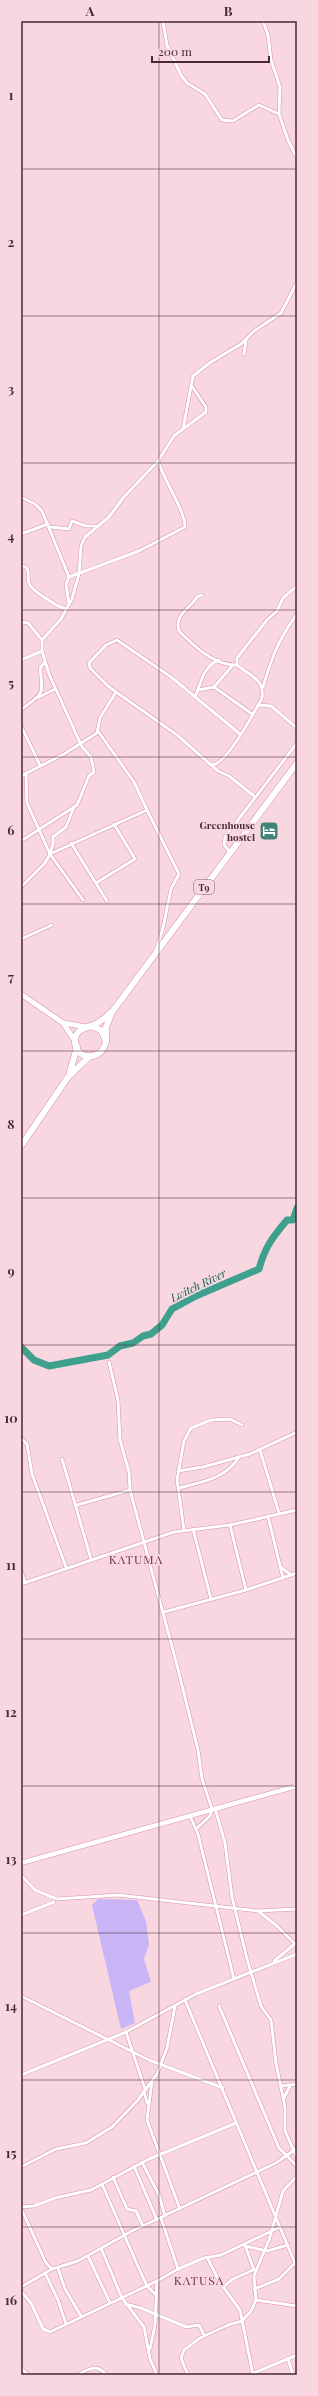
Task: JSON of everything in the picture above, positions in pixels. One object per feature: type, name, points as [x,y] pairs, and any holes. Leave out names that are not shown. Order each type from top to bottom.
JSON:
[{"type":"highway","name":"T9","points":[[21,1146],[68,1077],[89,1057],[103,1051],[106,1041],[106,1027],[112,1012],[297,763]]},
{"type":"highway","name":"T9","points":[[68,1077],[78,1033],[112,1012]]},
{"type":"highway","points":[[88,1026],[101,1030],[106,1041]]},
{"type":"highway","points":[[76,1044],[84,1055],[89,1057]]},
{"type":"main road","points":[[21,994],[63,1023],[76,1044]]},
{"type":"main road","points":[[63,1023],[88,1026]]},
{"type":"street","points":[[164,21],[167,45],[181,75],[187,83],[205,94],[222,120],[233,121],[259,105],[279,114]]},
{"type":"street","points":[[263,21],[268,35],[271,60],[280,87],[279,114],[288,140],[297,158]]},
{"type":"street","points":[[183,429],[192,376],[246,340],[254,331],[281,313],[297,282]]},
{"type":"street","points":[[244,354],[246,340]]},
{"type":"street","points":[[21,841],[74,807],[81,799],[89,776],[94,772],[91,757],[81,743],[55,689],[42,651],[42,640],[69,605],[79,574],[82,541],[97,526],[109,517],[127,493],[158,461],[172,439],[206,412],[206,407],[191,384]]},
{"type":"street","points":[[69,577],[139,551],[185,527],[181,510],[162,476],[158,461]]},
{"type":"street","points":[[21,497],[38,506],[49,525],[58,554],[69,577],[66,584],[69,605]]},
{"type":"street","points":[[21,534],[49,525],[69,529],[72,522],[86,526],[97,526]]},
{"type":"street","points":[[21,565],[28,571],[29,583],[34,590],[61,608],[67,609]]},
{"type":"street","points":[[198,690],[214,687],[235,665],[241,652],[267,620],[278,611],[283,598],[297,586]]},
{"type":"street","points":[[202,595],[197,597],[194,603],[182,613],[178,628],[193,645],[219,660],[235,665],[256,678],[263,688]]},
{"type":"street","points":[[212,765],[221,761],[262,698],[270,660],[281,636],[297,614]]},
{"type":"street","points":[[21,622],[28,623],[42,640]]},
{"type":"street","points":[[240,734],[166,674],[115,640],[91,660],[89,666],[116,692],[176,735],[212,765],[254,796]]},
{"type":"street","points":[[21,660],[42,651]]},
{"type":"street","points":[[195,697],[204,672],[211,664],[219,660]]},
{"type":"street","points":[[38,697],[43,681],[40,668],[45,662]]},
{"type":"street","points":[[214,687],[252,714]]},
{"type":"street","points":[[21,710],[38,697],[55,689]]},
{"type":"street","points":[[116,692],[100,718],[98,731],[134,782],[179,874],[170,889],[163,928],[156,944],[155,954]]},
{"type":"street","points":[[262,698],[297,728]]},
{"type":"street","points":[[258,705],[271,706]]},
{"type":"street","points":[[21,726],[40,765]]},
{"type":"street","points":[[21,776],[81,743],[98,731]]},
{"type":"street","points":[[230,852],[224,845],[223,840],[254,796],[297,743]]},
{"type":"street","points":[[26,773],[27,803],[50,854],[83,900]]},
{"type":"street","points":[[21,887],[45,863],[53,844],[52,837],[59,834],[66,827],[74,807]]},
{"type":"street","points":[[50,854],[71,843],[147,810]]},
{"type":"street","points":[[96,883],[135,858],[114,824]]},
{"type":"street","points":[[71,843],[107,901]]},
{"type":"street","points":[[21,939],[52,925]]},
{"type":"street","points":[[109,1362],[118,1400],[120,1440],[129,1472],[130,1490],[164,1612],[196,1739],[202,1779],[225,1843],[235,1909],[252,1973],[261,2006],[271,2020],[276,2063],[282,2086],[285,2131],[296,2151],[297,2158]]},
{"type":"street","points":[[184,1530],[178,1471],[184,1441],[191,1428],[218,1419],[230,1419],[242,1425]]},
{"type":"street","points":[[178,1471],[203,1467],[260,1450],[297,1432]]},
{"type":"street","points":[[21,1438],[27,1444],[32,1474],[66,1568]]},
{"type":"street","points":[[260,1450],[279,1513]]},
{"type":"street","points":[[179,1488],[201,1483],[219,1476],[233,1466],[238,1457]]},
{"type":"street","points":[[62,1459],[77,1505],[91,1559]]},
{"type":"street","points":[[77,1505],[130,1490]]},
{"type":"street","points":[[21,1584],[144,1541],[184,1530],[230,1525],[297,1510]]},
{"type":"street","points":[[268,1516],[283,1578]]},
{"type":"street","points":[[230,1525],[246,1590]]},
{"type":"street","points":[[194,1529],[211,1599]]},
{"type":"street","points":[[281,1567],[291,1575]]},
{"type":"street","points":[[21,1571],[26,1582]]},
{"type":"street","points":[[164,1612],[246,1590],[297,1573]]},
{"type":"street","points":[[21,1863],[297,1786]]},
{"type":"street","points":[[196,1829],[210,1816],[214,1809]]},
{"type":"street","points":[[190,1816],[196,1829],[217,1906],[234,1978]]},
{"type":"street","points":[[21,1875],[35,1890],[57,1899],[118,1895],[258,1911],[297,1909]]},
{"type":"street","points":[[21,1915],[54,1902]]},
{"type":"street","points":[[258,1911],[296,1944],[271,1964]]},
{"type":"street","points":[[21,2075],[126,2032],[185,2000],[234,1978],[252,1973],[297,1954]]},
{"type":"street","points":[[21,1996],[160,2065],[195,2076],[207,2083],[223,2088]]},
{"type":"street","points":[[185,2000],[297,2268]]},
{"type":"street","points":[[175,2006],[167,2048],[153,2080],[148,2104],[147,2120],[161,2154],[180,2209]]},
{"type":"street","points":[[219,2006],[279,2148],[286,2157],[297,2166]]},
{"type":"street","points":[[126,2032],[134,2053],[148,2104]]},
{"type":"street","points":[[21,2167],[53,2150],[86,2143],[111,2129],[153,2080]]},
{"type":"street","points":[[282,2086],[297,2084]]},
{"type":"street","points":[[283,2099],[290,2086]]},
{"type":"street","points":[[52,2269],[41,2253],[21,2207],[34,2206],[55,2198],[78,2194],[102,2184],[142,2162],[236,2123]]},
{"type":"street","points":[[21,2287],[52,2269],[88,2256],[123,2236],[256,2172],[296,2151]]},
{"type":"street","points":[[142,2162],[159,2195],[163,2217],[178,2269]]},
{"type":"street","points":[[134,2166],[157,2220]]},
{"type":"street","points":[[223,2287],[233,2279],[254,2272],[264,2251],[276,2218],[283,2191],[297,2176]]},
{"type":"street","points":[[113,2177],[127,2209],[136,2211],[143,2226]]},
{"type":"street","points":[[102,2184],[123,2236],[147,2286],[156,2295]]},
{"type":"street","points":[[21,2291],[29,2298],[45,2331],[50,2332],[81,2316],[158,2281],[178,2269],[207,2257],[221,2255],[280,2226]]},
{"type":"street","points":[[244,2245],[264,2251],[288,2245]]},
{"type":"street","points":[[188,2375],[182,2361],[183,2352],[188,2346],[204,2335],[242,2321],[248,2316],[256,2300],[254,2289],[254,2272],[244,2245]]},
{"type":"street","points":[[101,2248],[125,2304],[144,2327],[149,2353],[157,2375]]},
{"type":"street","points":[[88,2256],[110,2303]]},
{"type":"street","points":[[207,2257],[223,2287],[238,2307],[242,2321],[251,2374],[297,2355]]},
{"type":"street","points":[[254,2289],[279,2279],[295,2261]]},
{"type":"street","points":[[58,2268],[61,2280],[81,2316]]},
{"type":"street","points":[[45,2273],[66,2324]]},
{"type":"street","points":[[149,2353],[158,2281]]},
{"type":"street","points":[[256,2300],[297,2306]]},
{"type":"street","points":[[125,2304],[155,2313],[188,2327],[199,2325],[204,2335]]},
{"type":"street","points":[[288,2359],[293,2375]]},
{"type":"street","points":[[77,2375],[95,2367],[100,2368],[106,2375]]},
{"type":"street","points":[[21,2368],[28,2375]]},
{"type":"shaded area","points":[[98,1899],[137,1900],[146,1921],[149,1944],[144,1959],[151,1982],[129,1991],[135,2023],[121,2029],[92,1905]]},
{"type":"waterway","name":"Lwitch River","points":[[21,1347],[34,1360],[49,1366],[108,1355],[120,1346],[133,1343],[143,1336],[151,1334],[162,1325],[172,1309],[196,1296],[259,1269],[270,1243],[287,1220],[293,1220],[297,1208]]},
{"type":"place","name":"Greenhouse hostel","points":[[269,831]]},
{"type":"district","name":"KATUMA","points":[[136,1559]]},
{"type":"district","name":"KATUSA","points":[[199,2280]]}]
